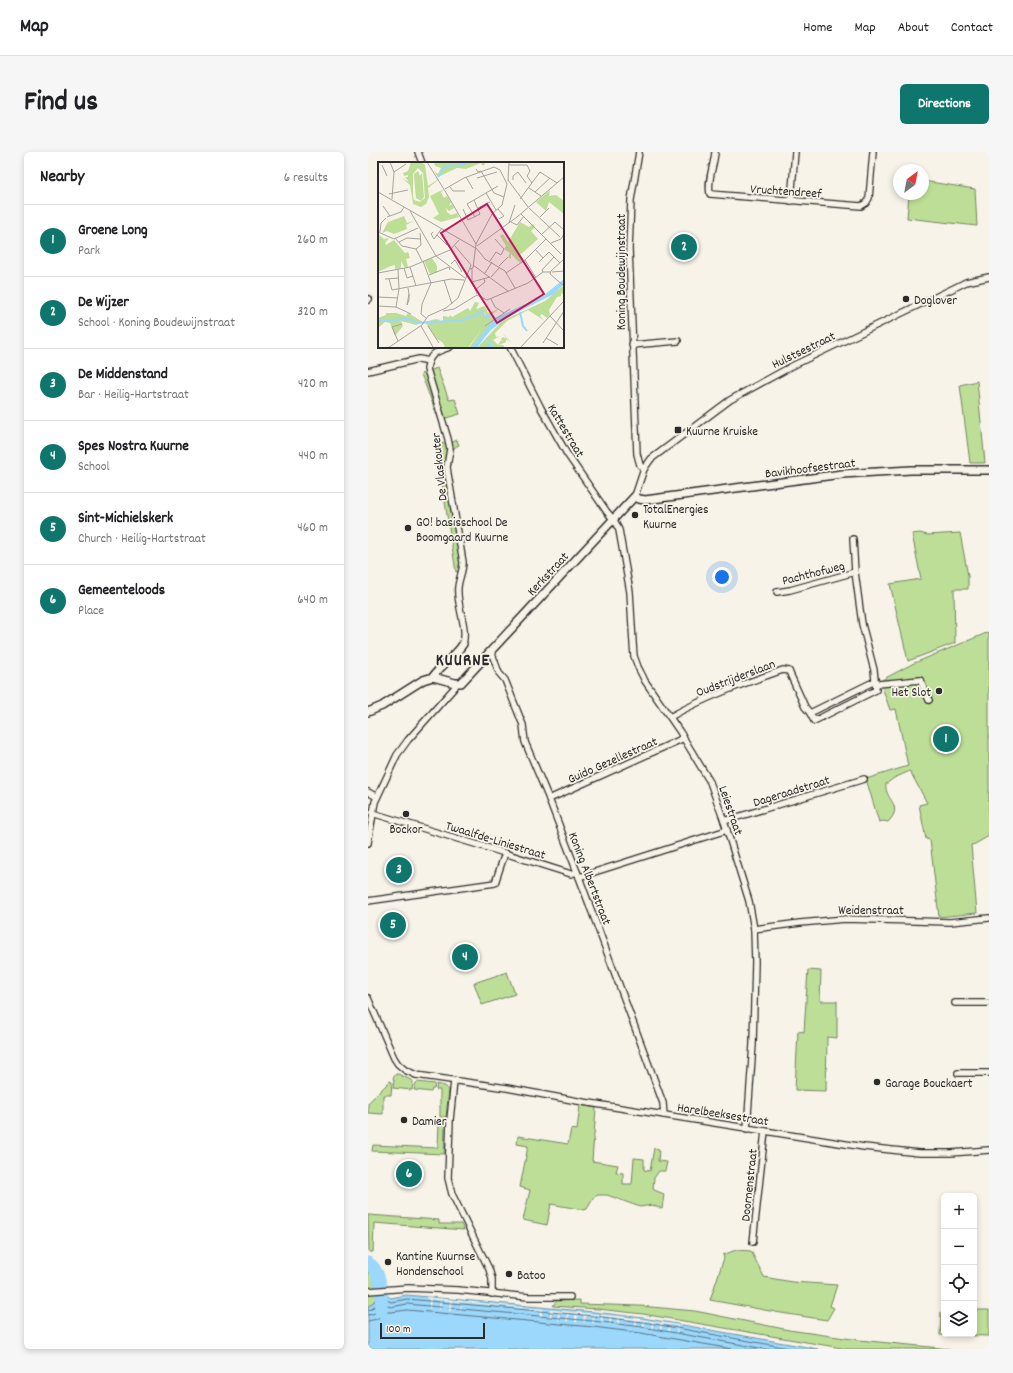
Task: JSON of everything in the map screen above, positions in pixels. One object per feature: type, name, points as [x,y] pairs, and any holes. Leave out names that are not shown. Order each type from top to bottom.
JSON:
[{"type":"street","points":[[418,152],[422,162]]},
{"type":"street","name":"Koning Boudewijnstraat","points":[[639,152],[631,200],[628,249],[637,454],[640,465],[644,469]]},
{"type":"street","name":"Vruchtendreef","points":[[715,152],[711,170],[709,188],[710,194],[861,206],[866,203],[869,198],[873,152]]},
{"type":"street","points":[[791,201],[795,152]]},
{"type":"street","name":"Hulstsestraat","points":[[644,469],[651,459],[705,418],[730,400],[762,382],[801,361],[959,285],[989,277]]},
{"type":"street","name":"Koning Boudewijnstraat","points":[[632,345],[678,341]]},
{"type":"street","points":[[368,371],[419,359],[428,361],[435,353],[448,348]]},
{"type":"street","name":"Kattestraat","points":[[511,348],[541,408],[567,454],[614,520]]},
{"type":"street","name":"De Vlaskouter","points":[[428,361],[427,373],[450,444],[447,467],[463,562],[463,571],[458,587],[464,640],[462,644]]},
{"type":"street","name":"Kerkstraat","points":[[368,843],[372,814],[377,797],[397,755],[408,740],[455,687],[455,683],[461,683],[635,496],[644,469]]},
{"type":"street","name":"Bavikhoofsestraat","points":[[635,496],[639,499],[645,500],[842,474],[911,470],[989,470]]},
{"type":"street","name":"Leiestraat","points":[[614,520],[619,530],[630,592],[634,656],[645,681],[684,738],[710,782],[749,900],[754,930],[755,962],[753,1044],[747,1128]]},
{"type":"street","points":[[853,539],[855,572],[862,624],[874,670],[876,690],[814,721],[810,712],[875,681]]},
{"type":"street","name":"Pachthofweg","points":[[776,592],[790,590],[855,572]]},
{"type":"street","points":[[433,677],[442,665],[460,649],[462,644]]},
{"type":"street","name":"Koning Albertstraat","points":[[491,651],[499,673],[505,680],[523,725],[525,742],[549,799],[663,1103],[664,1115]]},
{"type":"street","name":"Oudstrijderslaan","points":[[670,717],[682,710],[725,692],[784,670],[788,671],[805,707],[810,712]]},
{"type":"street","points":[[368,712],[382,706],[423,680],[433,677],[455,683]]},
{"type":"street","points":[[875,681],[878,684],[920,680],[929,700]]},
{"type":"street","name":"Guido Gezellestraat","points":[[549,799],[684,738]]},
{"type":"street","name":"Dageraadstraat","points":[[724,821],[864,779]]},
{"type":"street","points":[[368,792],[377,797]]},
{"type":"street","name":"Twaalfde-Liniestraat","points":[[372,814],[394,821],[408,823],[578,875]]},
{"type":"street","points":[[578,875],[727,830]]},
{"type":"street","points":[[368,901],[495,883],[505,853]]},
{"type":"street","name":"Weidenstraat","points":[[754,930],[800,923],[845,919],[950,922],[989,918]]},
{"type":"street","name":"Harelbeeksestraat","points":[[368,998],[394,1058],[398,1064],[412,1074],[507,1088],[583,1102],[864,1147],[908,1152],[951,1153],[989,1150]]},
{"type":"street","points":[[955,1003],[989,1003]]},
{"type":"street","points":[[958,1073],[989,1073]]},
{"type":"street","points":[[454,1081],[450,1120],[448,1178],[452,1194],[489,1269],[492,1279],[492,1294]]},
{"type":"street","name":"Doornenstraat","points":[[753,1242],[765,1131]]},
{"type":"street","points":[[369,1291],[412,1288],[458,1290],[529,1297],[570,1297]]},
{"type":"green space","points":[[929,182],[975,189],[977,226],[907,218],[908,200],[929,200]]},
{"type":"green space","points":[[437,368],[449,400],[455,399],[460,414],[439,420],[421,374]]},
{"type":"green space","points":[[977,381],[985,463],[970,463],[960,385]]},
{"type":"green space","points":[[457,440],[459,445],[454,448],[451,457],[451,466],[440,467],[442,443],[447,445]]},
{"type":"green space","points":[[442,483],[448,483],[460,559],[461,571],[456,572]]},
{"type":"green space","points":[[920,533],[927,535],[960,533],[968,576],[968,589],[954,589],[955,643],[908,661],[890,584],[921,579],[912,534]]},
{"type":"green space","points":[[989,632],[989,836],[971,845],[977,913],[939,917],[930,840],[926,839],[919,805],[927,803],[910,771],[894,778],[886,784],[886,790],[893,803],[895,811],[888,822],[879,822],[866,779],[908,766],[896,709],[890,710],[880,681],[912,664]]},
{"type":"green space","points":[[808,970],[821,971],[820,1001],[837,1001],[837,1038],[827,1037],[826,1091],[795,1090],[798,1031],[804,1032]]},
{"type":"green space","points":[[507,972],[515,994],[482,1005],[474,983]]},
{"type":"green space","points":[[396,1074],[413,1081],[412,1090],[393,1088],[393,1078]]},
{"type":"green space","points":[[390,1081],[392,1082],[391,1095],[383,1095],[383,1114],[368,1113],[368,1103]]},
{"type":"green space","points":[[417,1082],[435,1084],[434,1089],[432,1089],[431,1092],[414,1090]]},
{"type":"green space","points":[[437,1084],[445,1086],[449,1090],[446,1117],[440,1117],[440,1090],[436,1090]]},
{"type":"green space","points":[[580,1105],[596,1108],[592,1161],[618,1165],[616,1172],[623,1173],[623,1184],[632,1184],[634,1158],[644,1159],[644,1170],[650,1171],[654,1148],[659,1149],[658,1161],[667,1162],[665,1171],[659,1171],[654,1178],[653,1188],[654,1190],[664,1194],[662,1209],[652,1205],[640,1207],[607,1195],[598,1195],[594,1197],[587,1209],[584,1210],[551,1204],[547,1225],[523,1220],[530,1190],[520,1187],[528,1146],[517,1144],[518,1136],[568,1144],[571,1129],[577,1130]]},
{"type":"green space","points":[[439,1123],[445,1124],[444,1154],[372,1151],[373,1145],[438,1148]]},
{"type":"green space","points":[[368,1215],[439,1220],[439,1224],[461,1224],[464,1230],[374,1223],[373,1252],[369,1252]]},
{"type":"green space","points":[[736,1250],[751,1251],[764,1277],[792,1282],[837,1285],[830,1306],[834,1308],[827,1320],[710,1300],[724,1258],[723,1255]]},
{"type":"green space","points":[[368,1266],[373,1275],[375,1288],[368,1289]]},
{"type":"green space","points":[[377,1293],[376,1299],[368,1307],[368,1294]]},
{"type":"green space","points":[[580,1300],[580,1304],[640,1306],[695,1311],[789,1330],[859,1340],[950,1349],[847,1349],[643,1314],[553,1306],[556,1301]]},
{"type":"green space","points":[[977,1310],[989,1310],[989,1336],[977,1336]]},
{"type":"green space","points":[[941,1312],[941,1335],[940,1335]]},
{"type":"water","points":[[378,1295],[386,1295],[391,1298],[406,1295],[594,1312],[643,1318],[818,1349],[368,1349],[368,1307],[375,1301]]},
{"type":"pier","points":[[426,1297],[544,1309],[542,1311],[542,1317],[540,1317],[540,1310],[462,1302],[460,1312],[461,1302],[452,1301],[451,1311],[449,1311],[450,1301],[441,1300],[440,1310],[440,1300],[431,1299],[430,1309],[429,1299]]},
{"type":"pier","points":[[550,1310],[627,1317],[678,1325],[677,1334],[677,1326],[670,1325],[668,1332],[669,1325],[662,1324],[660,1331],[660,1323],[654,1322],[652,1330],[652,1322],[645,1321],[643,1328],[643,1321],[637,1320],[635,1327],[635,1320],[628,1319],[627,1326],[627,1319],[620,1318],[619,1326],[617,1325],[618,1318],[612,1317],[610,1325],[609,1317],[603,1316],[601,1323],[601,1316],[595,1315],[594,1323],[592,1323],[593,1315],[586,1315],[585,1322],[583,1322],[584,1315],[578,1314],[577,1322],[575,1322],[575,1314],[569,1313],[568,1321],[566,1321],[567,1313],[560,1313],[558,1320],[558,1313],[552,1312],[550,1320]]},
{"type":"waterway","points":[[368,1263],[373,1267],[379,1278],[381,1291],[381,1311]]},
{"type":"place","name":"De Wijzer","points":[[684,247]]},
{"type":"place","name":"Doglover","points":[[906,299]]},
{"type":"place","name":"Kuurne Kruiske","points":[[678,430]]},
{"type":"place","name":"TotalEnergies Kuurne","points":[[635,515]]},
{"type":"place","name":"GO! basisschool De Boomgaard Kuurne","points":[[408,528]]},
{"type":"place","name":"Het Slot","points":[[939,691]]},
{"type":"place","name":"Groene Long","points":[[946,739]]},
{"type":"place","name":"Bockor","points":[[406,814]]},
{"type":"place","name":"De Middenstand","points":[[399,870]]},
{"type":"place","name":"Sint-Michielskerk","points":[[393,925]]},
{"type":"place","name":"Spes Nostra Kuurne","points":[[465,957]]},
{"type":"place","name":"Garage Bouckaert","points":[[877,1082]]},
{"type":"place","name":"Damier","points":[[404,1120]]},
{"type":"place","name":"Gemeenteloods","points":[[409,1174]]},
{"type":"place","name":"Kantine Kuurnse Hondenschool","points":[[388,1262]]},
{"type":"place","name":"Batoo","points":[[509,1274]]},
{"type":"district","name":"KUURNE","points":[[463,659]]}]
